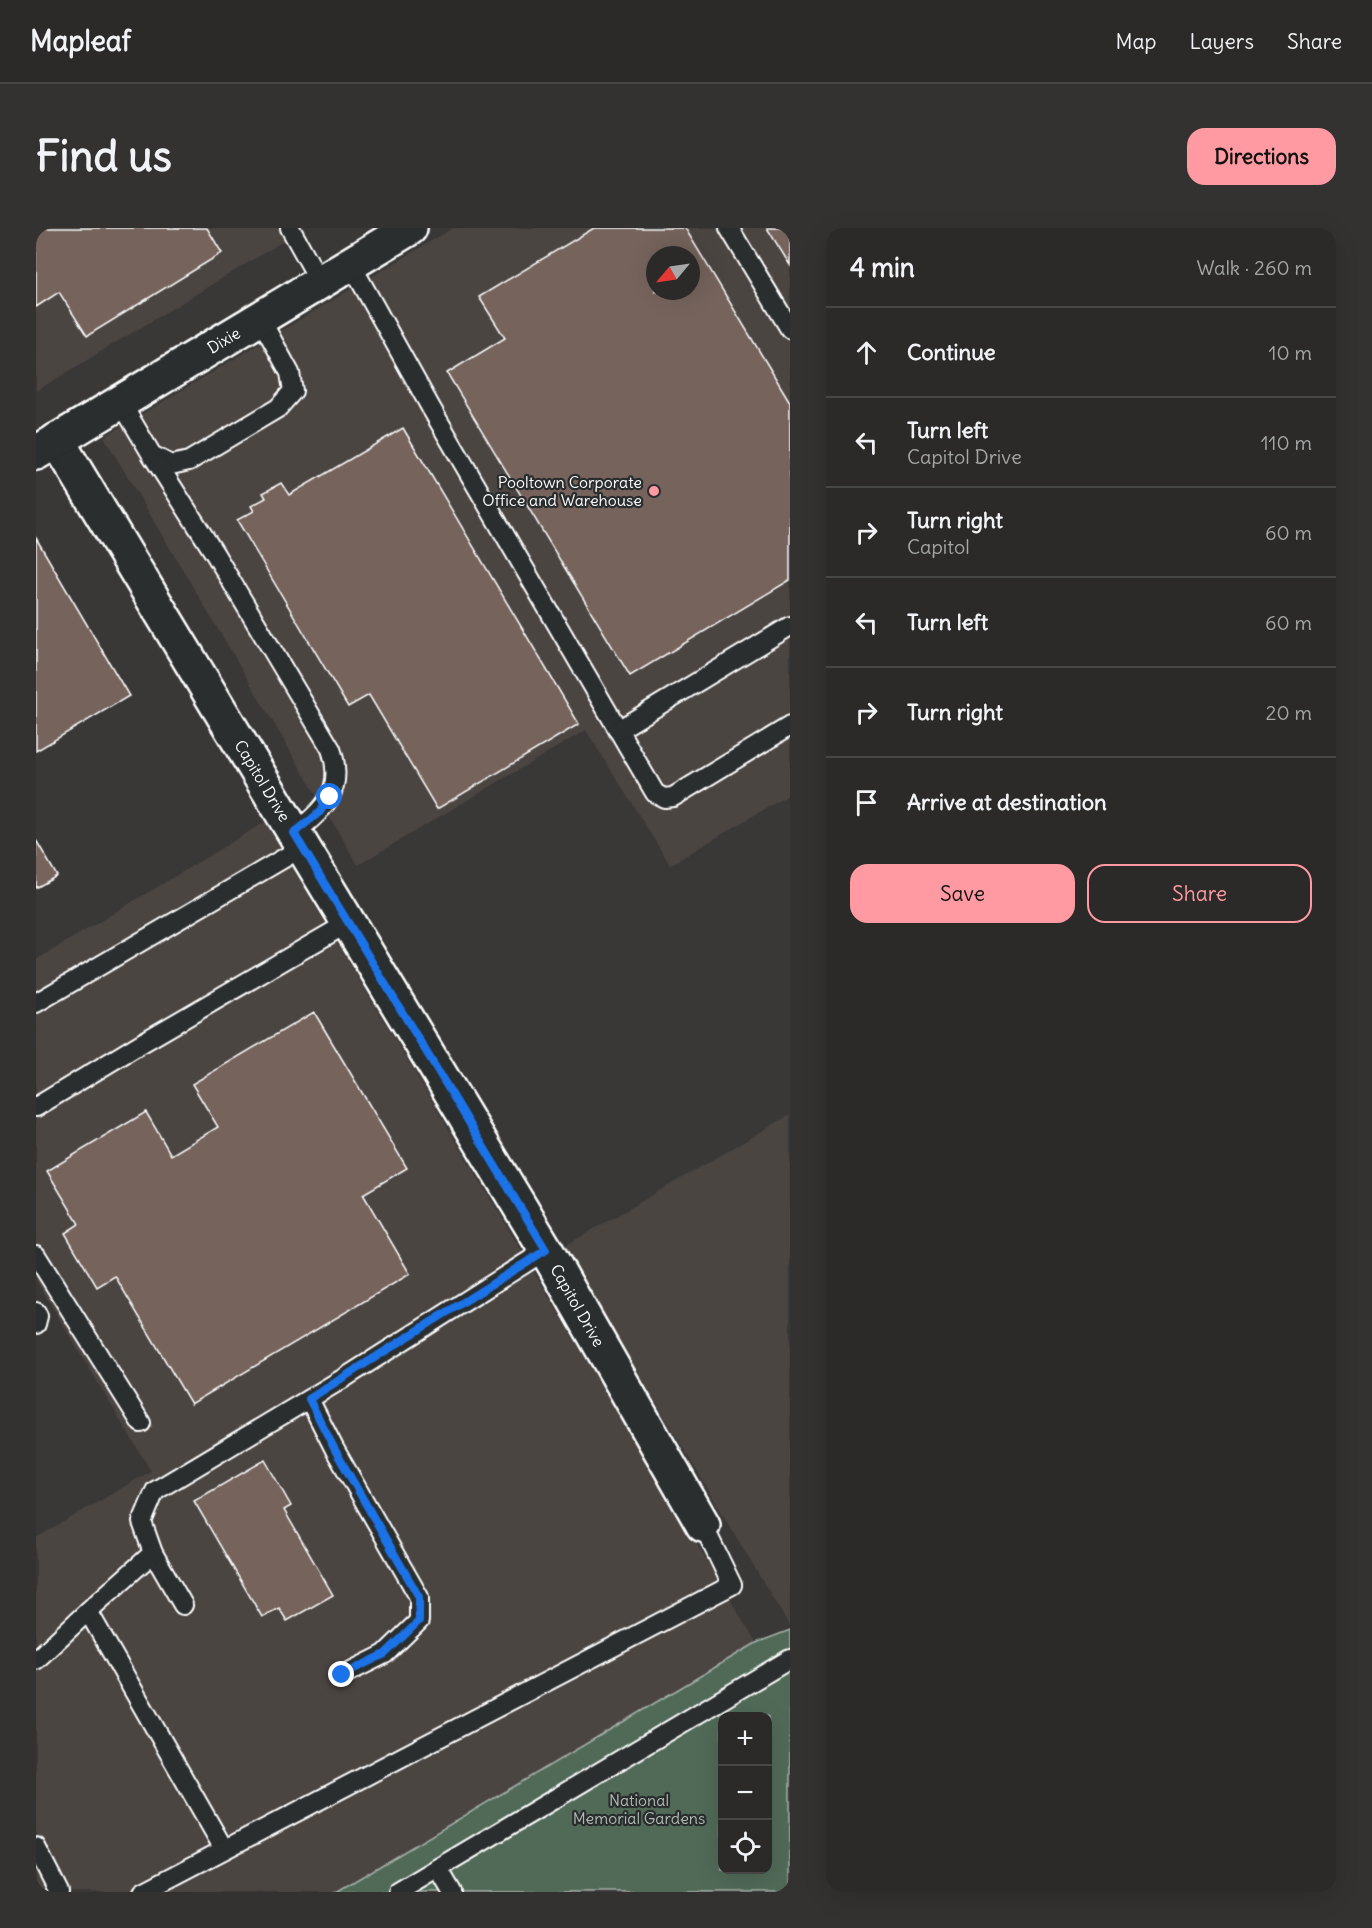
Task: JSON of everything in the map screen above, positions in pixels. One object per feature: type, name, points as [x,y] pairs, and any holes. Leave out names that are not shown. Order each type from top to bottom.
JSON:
[{"type":"street","name":"Dixie","points":[[46,446],[410,228]]},
{"type":"street","name":"Capitol Drive","points":[[46,446],[299,840],[546,1250],[703,1525]]},
{"type":"lane","points":[[290,228],[320,282]]},
{"type":"lane","points":[[729,228],[790,329]]},
{"type":"lane","points":[[351,264],[431,408],[655,793],[664,798],[673,797],[790,726]]},
{"type":"lane","points":[[152,455],[171,465],[189,461],[278,408],[293,391],[290,373],[260,318]]},
{"type":"lane","points":[[36,1003],[299,840],[330,797],[336,779],[336,764],[331,749],[221,564],[120,402]]},
{"type":"lane","points":[[618,730],[790,626]]},
{"type":"lane","points":[[36,1107],[348,922]]},
{"type":"lane","points":[[183,1605],[153,1553],[142,1522],[155,1491],[309,1399],[546,1250]]},
{"type":"lane","points":[[36,1255],[141,1423]]},
{"type":"lane","points":[[36,1312],[38,1316],[36,1324]]},
{"type":"lane","points":[[309,1399],[335,1450],[419,1597],[419,1621],[385,1654],[342,1675]]},
{"type":"lane","points":[[143,1892],[732,1585],[703,1525]]},
{"type":"lane","points":[[36,1660],[153,1553]]},
{"type":"lane","points":[[88,1611],[224,1849]]},
{"type":"lane","points":[[398,1892],[790,1659]]},
{"type":"lane","points":[[36,1847],[59,1892]]},
{"type":"lane","points":[[438,1868],[452,1892]]},
{"type":"shaded area","points":[[36,228],[305,228],[36,391]]},
{"type":"shaded area","points":[[453,228],[790,228],[790,794],[670,865],[586,730],[358,865],[104,437]]},
{"type":"shaded area","points":[[265,822],[756,1643],[336,1892],[36,1892],[36,1538],[151,1471],[36,1280],[36,960]]},
{"type":"shaded area","points":[[790,1115],[790,1627],[563,1247]]},
{"type":"green space","name":"National Memorial Gardens","points":[[790,1630],[790,1892],[336,1892],[756,1643]]},
{"type":"building","points":[[36,228],[207,228],[222,253],[87,336],[59,292],[36,307]]},
{"type":"building","name":"Pooltown Corporate Office and Warehouse","points":[[594,228],[685,228],[696,246],[646,246],[646,300],[700,300],[700,253],[790,402],[790,580],[630,676],[447,373],[505,338],[479,297]]},
{"type":"building","points":[[767,228],[790,228],[790,265]]},
{"type":"building","points":[[403,428],[579,724],[437,809],[369,695],[348,707],[237,520],[254,511],[251,506],[266,498],[263,493],[281,483],[289,495]]},
{"type":"building","points":[[36,538],[129,696],[36,751]]},
{"type":"building","points":[[36,840],[57,876],[36,888]]},
{"type":"building","points":[[314,1012],[407,1168],[363,1194],[410,1274],[191,1404],[115,1276],[97,1287],[65,1233],[79,1224],[47,1171],[146,1112],[171,1155],[218,1127],[192,1084]]},
{"type":"building","points":[[265,1460],[291,1506],[284,1510],[333,1595],[287,1621],[279,1608],[262,1617],[194,1501]]},
{"type":"place","name":"Pooltown Corporate Office and Warehouse","points":[[654,491]]},
{"type":"route","points":[[330,797],[320,812],[294,833],[546,1250],[309,1399],[335,1450],[419,1597],[419,1621],[385,1654],[342,1675]]}]
